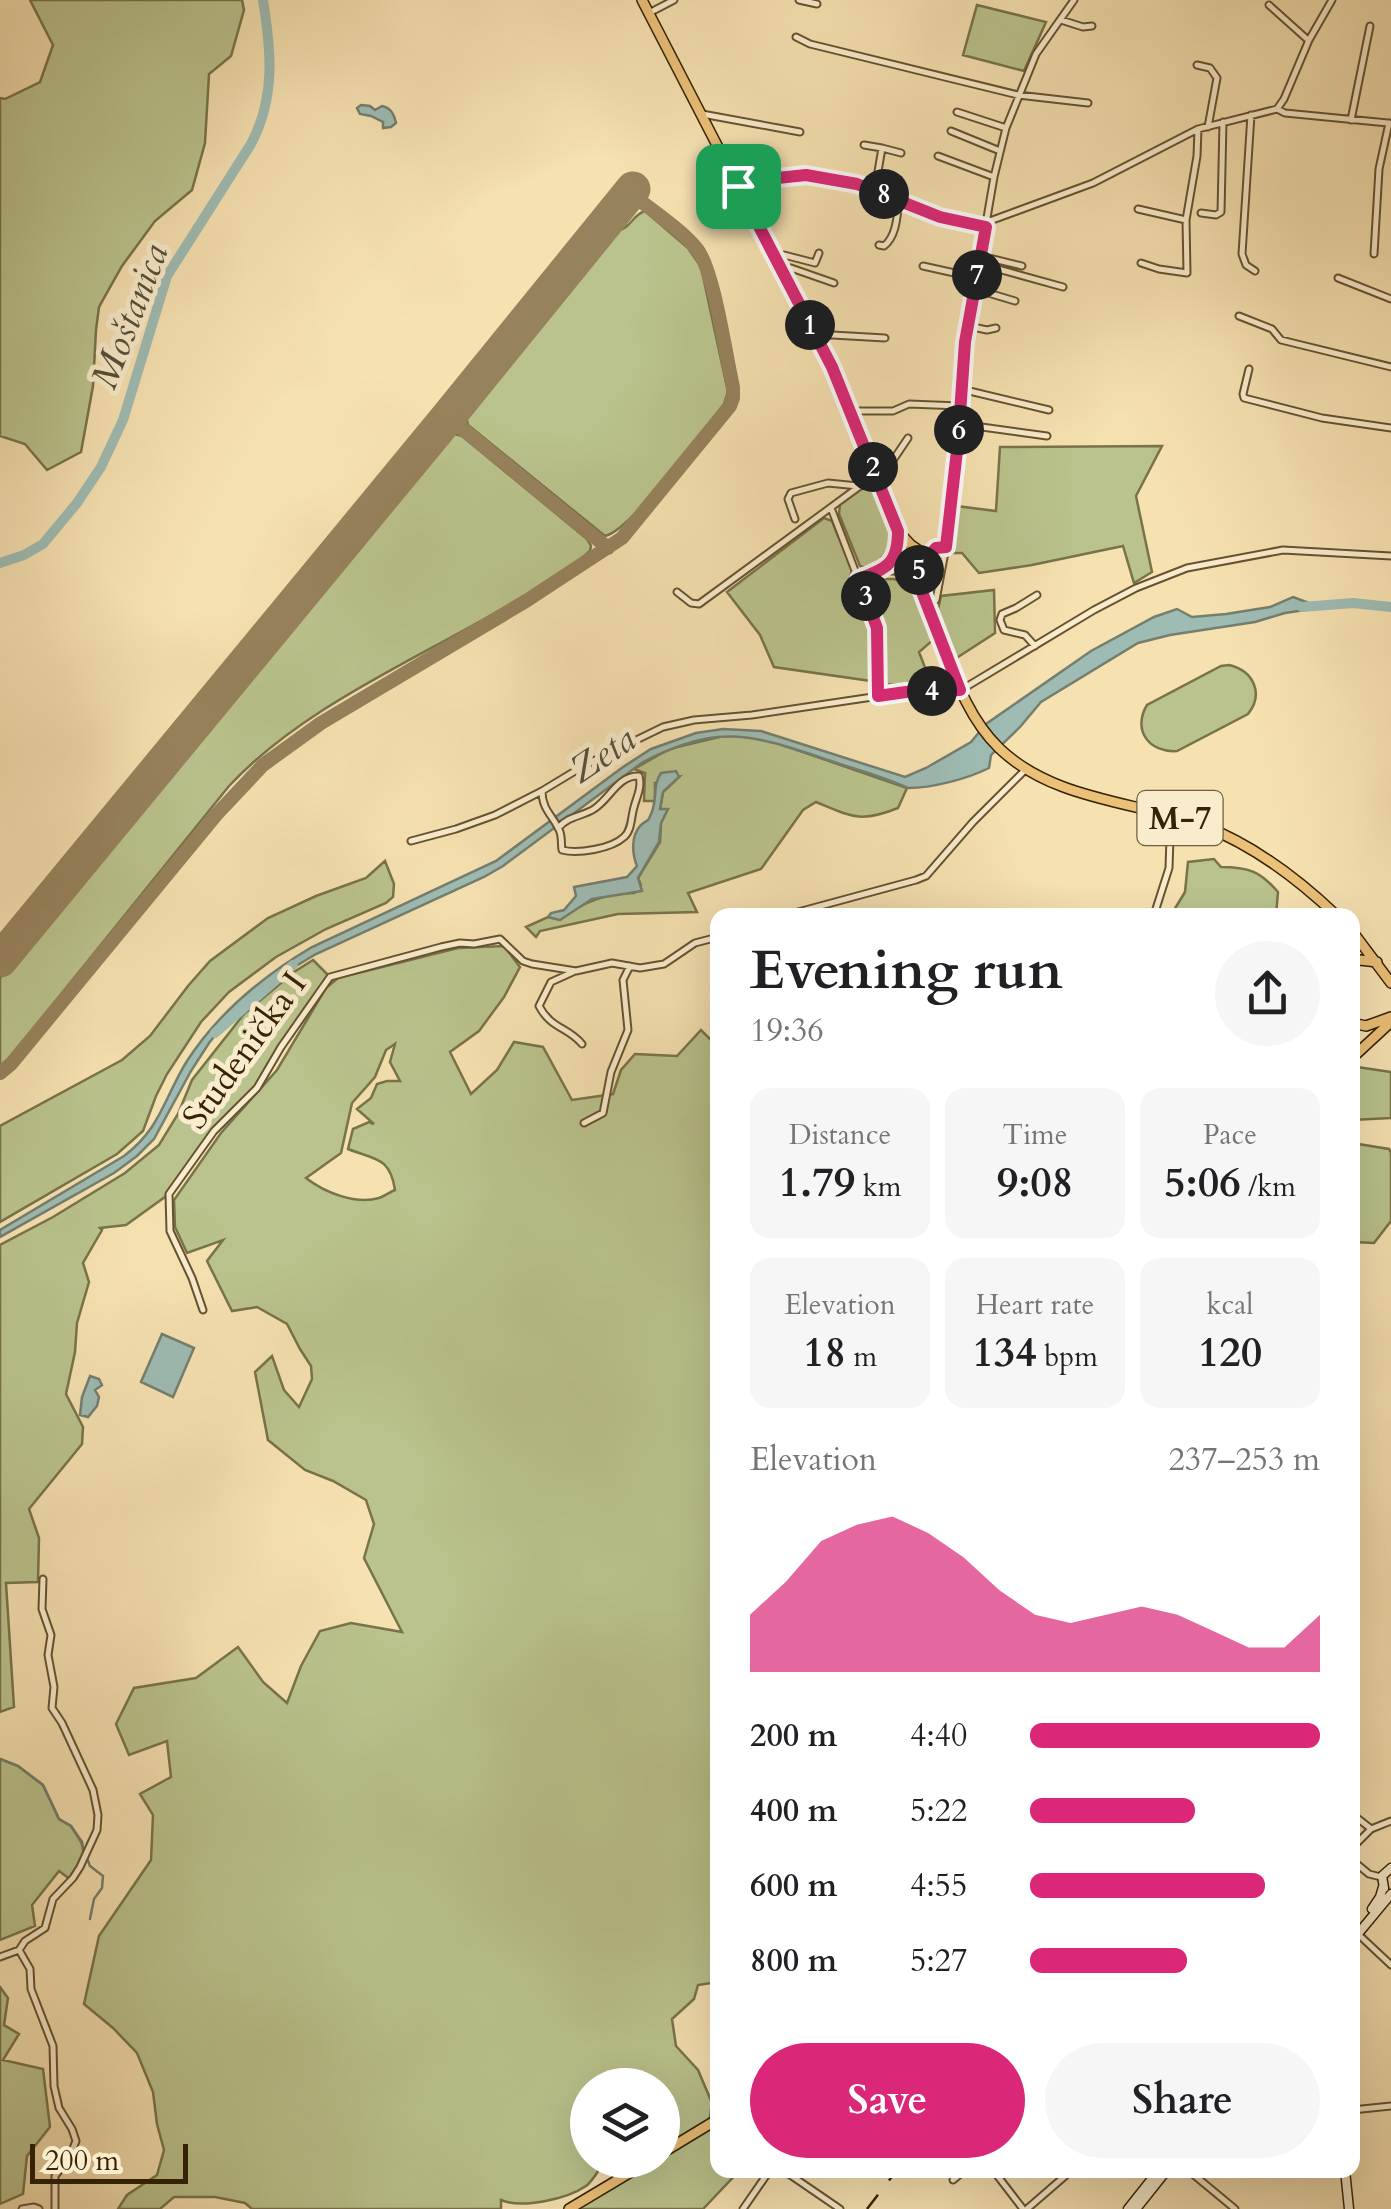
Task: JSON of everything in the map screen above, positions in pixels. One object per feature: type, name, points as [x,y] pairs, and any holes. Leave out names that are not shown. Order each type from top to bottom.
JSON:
[{"type":"main road","name":"M-7","points":[[642,0],[815,334],[852,413],[874,483],[898,531],[915,547],[913,568],[960,690],[976,719],[994,742],[1026,769],[1061,786],[1215,831],[1251,850],[1326,908]]},
{"type":"main road","name":"M-7","points":[[898,531],[896,566],[913,568]]},
{"type":"main road","points":[[897,553],[915,547]]},
{"type":"main road","points":[[1360,943],[1391,982]]},
{"type":"main road","points":[[1360,960],[1377,962]]},
{"type":"main road","points":[[1360,1025],[1391,1020]]},
{"type":"main road","points":[[1360,1050],[1391,1020]]},
{"type":"main road","points":[[1360,1925],[1387,1887],[1385,1871],[1391,1868]]},
{"type":"main road","points":[[680,2142],[710,2125]]},
{"type":"main road","points":[[568,2209],[621,2178]]},
{"type":"main road","points":[[1128,2209],[1153,2178]]},
{"type":"main road","points":[[1136,2209],[1161,2178]]},
{"type":"main road","points":[[1346,2178],[1349,2209]]},
{"type":"street","points":[[650,13],[674,0]]},
{"type":"street","points":[[799,0],[817,4]]},
{"type":"street","points":[[936,600],[946,547],[968,326],[994,177],[1006,128],[1036,54],[1074,0]]},
{"type":"street","points":[[738,186],[806,175],[857,184],[940,217],[986,225],[1093,183],[1208,126],[1277,109],[1308,40],[1332,0]]},
{"type":"street","points":[[1269,6],[1308,40]]},
{"type":"street","points":[[1061,20],[1092,26]]},
{"type":"street","points":[[1351,120],[1370,26]]},
{"type":"street","points":[[796,37],[810,44],[1018,95],[1088,103]]},
{"type":"street","points":[[1197,64],[1212,70],[1217,78],[1208,126]]},
{"type":"street","points":[[1277,109],[1390,123],[1380,169],[1374,254]]},
{"type":"street","points":[[957,112],[1006,128]]},
{"type":"street","points":[[702,114],[800,132]]},
{"type":"street","points":[[1251,115],[1242,254],[1246,265],[1255,271]]},
{"type":"street","points":[[1200,213],[1221,212],[1223,122]]},
{"type":"street","points":[[1141,263],[1187,274],[1186,220],[1198,130]]},
{"type":"street","points":[[951,132],[1000,151]]},
{"type":"street","points":[[864,145],[902,153]]},
{"type":"street","points":[[874,190],[882,148]]},
{"type":"street","points":[[938,156],[994,177]]},
{"type":"street","points":[[879,245],[889,242],[899,200]]},
{"type":"street","points":[[1138,209],[1186,220]]},
{"type":"street","points":[[776,257],[816,262],[819,253]]},
{"type":"street","points":[[981,256],[1022,266]]},
{"type":"street","points":[[980,264],[1064,287]]},
{"type":"street","points":[[923,266],[977,278]]},
{"type":"street","points":[[782,270],[791,268],[834,283]]},
{"type":"street","points":[[1338,278],[1391,299]]},
{"type":"street","points":[[975,290],[1016,301]]},
{"type":"street","points":[[1239,316],[1272,329],[1281,340],[1391,367]]},
{"type":"street","points":[[968,326],[996,328]]},
{"type":"street","points":[[815,334],[885,338]]},
{"type":"street","points":[[1249,369],[1244,398],[1322,418],[1391,428]]},
{"type":"street","points":[[961,389],[1049,410]]},
{"type":"street","points":[[852,413],[892,411],[909,404],[960,406]]},
{"type":"street","points":[[960,424],[1047,436]]},
{"type":"street","points":[[795,519],[788,498],[791,493],[828,484],[874,483],[908,438]]},
{"type":"street","points":[[677,592],[699,604],[860,486]]},
{"type":"street","points":[[830,508],[877,628],[878,696]]},
{"type":"street","points":[[915,547],[946,547]]},
{"type":"street","points":[[859,579],[880,571],[913,568],[936,548]]},
{"type":"street","points":[[411,841],[485,818],[663,726],[906,692],[960,690],[1122,595],[1186,568],[1283,550],[1391,556]]},
{"type":"street","points":[[880,571],[897,553]]},
{"type":"street","points":[[1035,646],[1025,635],[1004,630],[1000,620],[1002,614],[1037,595]]},
{"type":"street","points":[[814,908],[926,876],[1026,769]]},
{"type":"street","points":[[542,791],[542,800],[558,828],[564,852],[597,848],[624,838],[630,828],[641,784],[639,776],[630,776],[610,790],[596,808],[576,815],[558,828]]},
{"type":"street","points":[[1156,908],[1169,868],[1170,838],[1177,817]]},
{"type":"street","name":"Studenička I","points":[[202,1310],[170,1231],[169,1194],[214,1132],[257,1088],[330,977],[460,942],[474,944],[500,939],[523,961],[576,971],[612,962],[640,968],[664,964],[695,944],[710,939]]},
{"type":"street","points":[[584,1122],[604,1113],[611,1072],[628,1030],[623,980],[630,966]]},
{"type":"street","points":[[576,971],[551,982],[539,1006],[559,1030],[574,1034],[582,1044]]},
{"type":"street","points":[[0,1957],[19,1950],[25,1941],[46,1928],[52,1899],[73,1878],[97,1830],[98,1808],[93,1790],[52,1708],[54,1687],[48,1654],[52,1635],[42,1608],[43,1579]]},
{"type":"street","points":[[1360,1820],[1371,1828]]},
{"type":"street","points":[[1360,1840],[1371,1828],[1391,1821]]},
{"type":"street","points":[[1360,1869],[1387,1887]]},
{"type":"street","points":[[1360,1938],[1391,1965]]},
{"type":"street","points":[[19,1950],[30,1969],[31,1989],[52,2046],[58,2108],[76,2141],[55,2176],[55,2209]]},
{"type":"street","points":[[1360,2109],[1391,2106]]},
{"type":"street","points":[[744,2209],[765,2178]]},
{"type":"street","points":[[795,2178],[838,2208]]},
{"type":"street","points":[[1000,2178],[1025,2209],[1061,2178]]},
{"type":"street","points":[[1198,2178],[1235,2209]]},
{"type":"street","points":[[1036,2201],[1043,2209]]},
{"type":"street","points":[[22,2209],[39,2209]]},
{"type":"green space","points":[[30,0],[242,0],[244,10],[231,56],[209,74],[205,143],[192,190],[155,221],[122,266],[99,307],[93,386],[81,452],[47,470],[25,444],[0,436],[0,98],[40,82],[53,45]]},
{"type":"green space","points":[[977,5],[1046,22],[1024,71],[963,55]]},
{"type":"green space","points":[[645,211],[688,248],[701,267],[728,392],[724,404],[649,499],[617,530],[605,536],[468,425],[466,417],[615,232]]},
{"type":"green space","points":[[455,434],[587,539],[590,551],[535,590],[322,710],[258,759],[229,786],[0,1066],[0,978],[446,438]]},
{"type":"green space","points":[[1162,446],[1136,496],[1152,572],[1134,583],[1123,546],[979,573],[962,553],[952,553],[956,506],[996,511],[1000,447]]},
{"type":"green space","points":[[862,487],[873,488],[890,533],[887,552],[866,568],[860,566],[839,514],[840,504]]},
{"type":"green space","points":[[824,518],[832,521],[852,570],[853,589],[860,592],[874,630],[871,681],[774,667],[760,635],[727,592]]},
{"type":"green space","points":[[883,579],[910,585],[933,640],[919,652],[933,688],[884,684],[883,635],[869,591],[872,584]]},
{"type":"green space","points":[[994,590],[995,633],[955,659],[936,618],[941,596]]},
{"type":"green space","points":[[1229,665],[1245,672],[1254,684],[1255,699],[1248,714],[1177,751],[1151,744],[1141,723],[1147,705]]},
{"type":"green space","points":[[723,736],[768,740],[907,788],[898,808],[875,816],[848,814],[816,802],[803,810],[761,869],[688,893],[697,912],[618,914],[540,931],[536,937],[526,927],[548,917],[560,920],[604,897],[634,893],[641,885],[638,878],[660,842],[661,823],[667,810],[660,810],[663,792],[679,777],[655,783],[655,801],[644,801],[645,773],[634,769],[669,749]]},
{"type":"green space","points":[[1214,859],[1221,867],[1246,869],[1259,875],[1278,892],[1277,908],[1175,908],[1185,892],[1188,862]]},
{"type":"green space","points":[[385,861],[394,884],[393,897],[276,957],[229,992],[201,1022],[167,1074],[143,1131],[117,1154],[0,1222],[0,1126],[122,1060],[150,1036],[210,961],[268,918],[366,878]]},
{"type":"green space","points":[[504,946],[520,967],[479,1031],[450,1052],[471,1094],[497,1070],[514,1042],[543,1047],[572,1100],[613,1094],[621,1070],[635,1054],[677,1056],[701,1030],[710,1039],[710,1983],[698,1985],[694,1999],[672,2019],[676,2046],[698,2070],[710,2098],[710,2178],[732,2178],[703,2209],[569,2209],[621,2178],[680,2178],[680,2068],[570,2068],[570,2178],[594,2178],[578,2191],[556,2199],[532,2203],[501,2200],[501,2209],[252,2209],[245,2203],[215,2197],[174,2197],[160,2209],[118,2209],[127,2195],[157,2175],[164,2150],[153,2092],[137,2053],[84,2004],[99,1936],[151,1860],[153,1815],[140,1794],[171,1777],[167,1741],[129,1755],[116,1724],[134,1688],[196,1678],[238,1647],[263,1682],[287,1703],[320,1631],[351,1623],[402,1632],[364,1558],[374,1524],[366,1500],[305,1470],[268,1440],[255,1372],[272,1356],[284,1390],[299,1407],[312,1379],[311,1366],[287,1324],[257,1307],[232,1311],[207,1261],[223,1240],[187,1253],[175,1227],[174,1200],[221,1133],[277,1070],[326,988],[338,978],[458,948]],"holes":[[[395,1044],[390,1062],[400,1081],[377,1084],[371,1098],[357,1109],[374,1124],[369,1122],[353,1129],[348,1149],[385,1165],[395,1190],[379,1198],[360,1200],[340,1196],[306,1178],[341,1153],[352,1103],[375,1077],[386,1050]]]},
{"type":"green space","points":[[313,960],[330,977],[256,1088],[213,1132],[169,1194],[126,1225],[100,1228],[83,1263],[89,1282],[77,1323],[66,1394],[83,1427],[82,1444],[29,1509],[39,1538],[38,1582],[6,1583],[14,1707],[0,1712],[0,1245],[125,1173],[159,1145],[192,1080],[244,1014]]},
{"type":"green space","points":[[1360,1067],[1391,1072],[1391,1118],[1360,1120]]},
{"type":"green space","points":[[1360,1144],[1389,1149],[1391,1153],[1391,1221],[1374,1243],[1360,1242]]},
{"type":"green space","points":[[0,1759],[18,1766],[43,1785],[59,1819],[71,1826],[82,1842],[84,1858],[71,1880],[59,1871],[32,1905],[35,1926],[0,1940]]},
{"type":"green space","points":[[0,1987],[8,1998],[4,2025],[19,2034],[3,2060],[43,2069],[50,2127],[27,2156],[23,2194],[0,2204]]},
{"type":"water","points":[[361,105],[375,110],[388,108],[396,123],[383,128],[383,122],[360,114],[357,108]]},
{"type":"water","points":[[1293,597],[1309,603],[1312,609],[1138,643],[1041,702],[991,755],[989,768],[949,782],[908,788],[777,744],[735,737],[693,742],[643,762],[503,866],[316,954],[273,980],[230,1017],[209,1043],[154,1139],[137,1156],[0,1237],[0,1230],[136,1145],[154,1123],[199,1044],[227,1011],[276,970],[312,947],[496,861],[651,749],[696,733],[723,729],[761,731],[905,777],[971,742],[986,724],[1091,651],[1154,617],[1177,609],[1192,617],[1226,614],[1270,607]]},
{"type":"water","points":[[676,771],[679,777],[663,792],[660,809],[668,809],[661,823],[659,842],[638,878],[642,891],[592,899],[560,920],[548,917],[564,910],[576,896],[574,887],[627,877],[637,866],[634,840],[651,814],[658,778],[661,773]]},
{"type":"water","points":[[162,1334],[194,1348],[173,1397],[141,1382]]},
{"type":"water","points":[[90,1376],[102,1385],[95,1390],[99,1397],[97,1406],[88,1417],[80,1415]]},
{"type":"waterway","name":"Moštanica","points":[[0,563],[43,544],[101,467],[123,420],[167,276],[251,144],[265,109],[269,73],[263,0]]},
{"type":"waterway","name":"Zeta","points":[[1302,607],[1353,603],[1391,607]]},
{"type":"waterway","name":"Zeta","points":[[215,1033],[293,965]]},
{"type":"waterway","points":[[0,1759],[18,1766],[43,1785],[59,1819],[71,1826],[90,1866],[103,1876],[90,1919]]},
{"type":"taxiway","points":[[0,1073],[216,815],[263,765],[321,723],[526,601],[622,538],[730,406],[733,387],[703,260],[683,234],[630,193]]},
{"type":"taxiway","points":[[448,417],[608,548]]},
{"type":"runway","points":[[0,960],[633,189]]},
{"type":"railway","points":[[867,2209],[891,2178]]},
{"type":"route","points":[[806,175],[837,180],[874,190],[940,217],[986,227],[965,342],[946,547],[936,548],[918,568],[922,592],[960,690],[878,696],[877,628],[859,579],[880,571],[896,556],[898,531],[832,367],[738,186],[806,175]]}]
